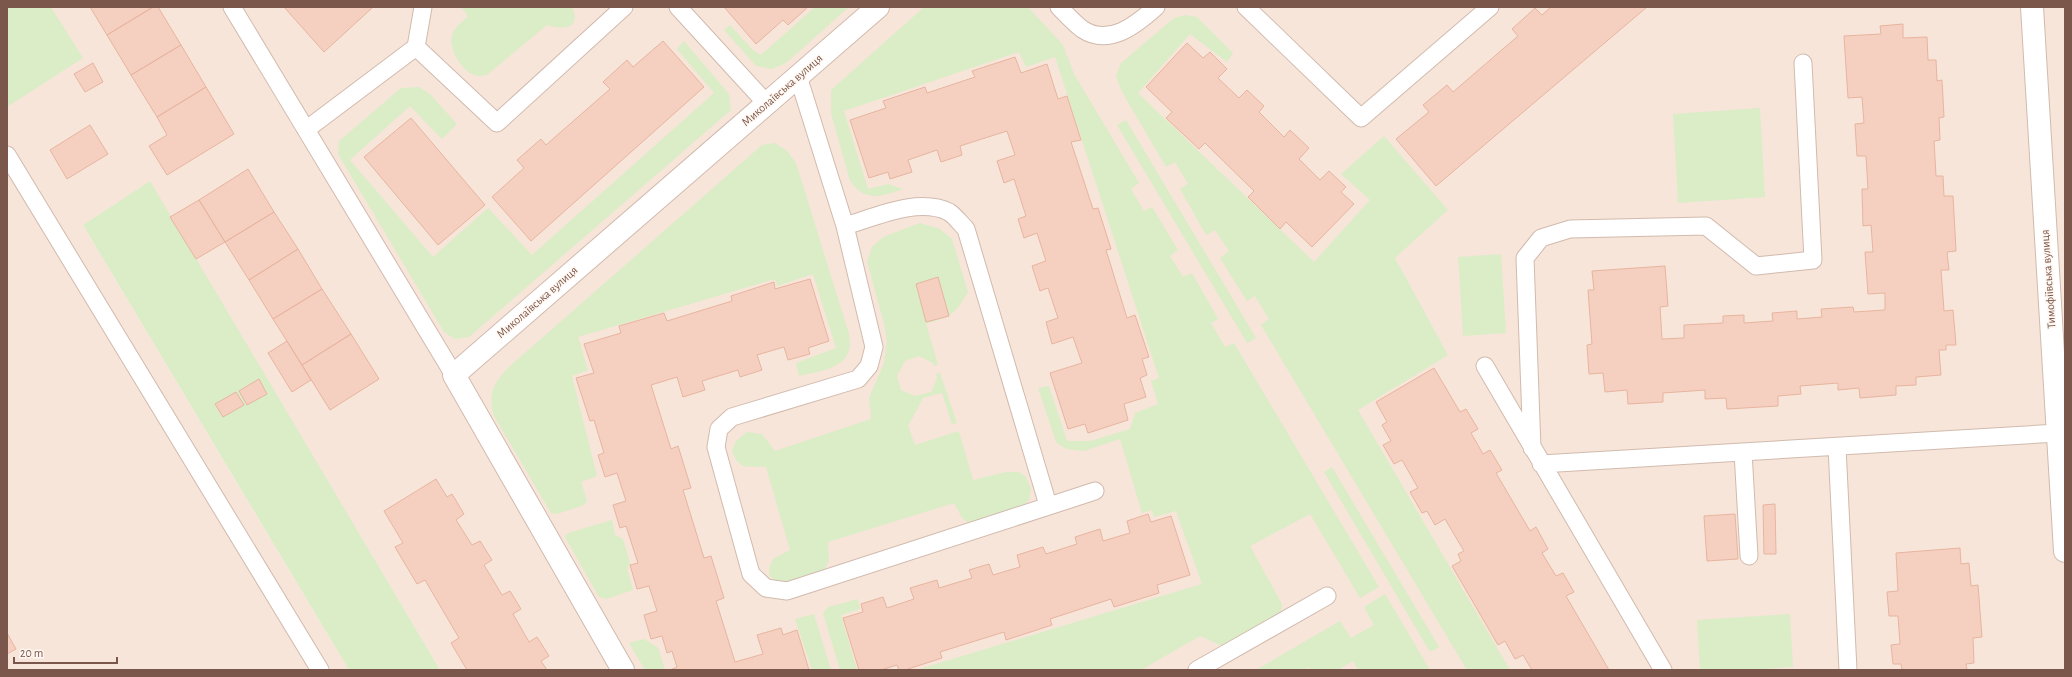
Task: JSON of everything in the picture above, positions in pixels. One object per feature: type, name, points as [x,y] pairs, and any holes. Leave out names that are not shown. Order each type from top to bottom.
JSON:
[{"type":"street","name":"Миколаївська вулиця","points":[[454,375],[878,7]]},
{"type":"street","name":"Тимофіївська вулиця","points":[[2032,7],[2065,551]]},
{"type":"street","points":[[454,375],[623,670]]},
{"type":"lane","points":[[232,7],[307,129],[454,375]]},
{"type":"lane","points":[[307,129],[416,48],[423,7]]},
{"type":"lane","points":[[678,7],[766,103]]},
{"type":"lane","points":[[1059,7],[1082,29],[1100,36],[1119,34],[1141,20],[1156,7]]},
{"type":"lane","points":[[1246,7],[1361,118],[1490,7]]},
{"type":"lane","points":[[416,48],[498,123],[615,10]]},
{"type":"lane","points":[[1532,448],[1524,258],[1542,238],[1570,229],[1706,226],[1756,266],[1813,260],[1804,62]]},
{"type":"lane","points":[[798,76],[845,226],[874,347],[869,366],[858,379],[732,417],[719,429],[716,447],[751,574],[766,588],[787,591],[1095,491]]},
{"type":"lane","points":[[7,155],[320,670]]},
{"type":"lane","points":[[845,226],[911,207],[930,205],[950,213],[966,229],[1048,505]]},
{"type":"lane","points":[[1485,366],[1663,670]]},
{"type":"lane","points":[[1541,464],[2058,433]]},
{"type":"lane","points":[[1837,447],[1848,670]]},
{"type":"lane","points":[[1743,452],[1748,556]]},
{"type":"lane","points":[[1197,670],[1327,596]]},
{"type":"shaded area","points":[[7,7],[2065,7],[2065,670],[440,670],[149,182],[83,225],[349,670],[7,670]]},
{"type":"green space","points":[[7,7],[51,7],[83,58],[7,107]]},
{"type":"green space","points":[[461,7],[572,7],[575,20],[573,24],[565,27],[553,27],[547,25],[487,75],[478,76],[472,74],[464,68],[456,58],[452,46],[451,40],[453,32],[468,16]]},
{"type":"green space","points":[[815,7],[849,7],[786,63],[772,69],[756,66],[724,30],[730,25],[754,51],[761,55]]},
{"type":"green space","points":[[924,7],[1028,7],[1063,45],[1074,74],[1139,183],[1131,189],[1144,211],[1152,207],[1178,250],[1170,256],[1183,277],[1192,273],[1218,319],[1211,323],[1225,347],[1234,343],[1379,587],[1360,598],[1310,514],[1250,546],[1282,604],[1281,613],[1222,646],[1200,636],[1141,670],[916,670],[1202,584],[1176,511],[1154,517],[1152,510],[1142,513],[1120,439],[1084,451],[1066,449],[1056,442],[1038,388],[1049,386],[1067,441],[1090,441],[1130,429],[1135,413],[1158,404],[1151,381],[1159,378],[1055,57],[1026,67],[1019,52],[844,111],[868,189],[888,184],[903,189],[888,194],[875,196],[868,195],[862,193],[850,181],[831,113],[831,90]]},
{"type":"green space","points":[[1185,15],[1197,17],[1233,53],[1227,62],[1190,34],[1138,93],[1314,262],[1370,200],[1341,174],[1384,136],[1448,210],[1395,258],[1448,355],[1358,410],[1510,670],[1467,670],[1261,325],[1269,319],[1255,296],[1247,301],[1220,258],[1229,251],[1215,230],[1206,235],[1180,189],[1188,184],[1175,162],[1166,167],[1122,92],[1116,76],[1121,63],[1174,18]]},
{"type":"green space","points":[[684,41],[729,94],[731,110],[469,337],[455,339],[444,332],[338,154],[339,141],[401,88],[419,87],[430,94],[457,124],[442,139],[410,106],[350,160],[433,257],[488,208],[532,255],[714,93],[677,49]]},
{"type":"green space","points":[[1760,108],[1765,197],[1678,203],[1673,114]]},
{"type":"green space","points":[[1126,120],[1256,338],[1247,343],[1117,125]]},
{"type":"green space","points":[[775,143],[787,151],[796,163],[849,334],[850,346],[846,356],[842,362],[836,366],[799,376],[796,363],[836,348],[813,274],[777,286],[775,279],[578,337],[588,370],[572,376],[597,476],[581,482],[587,500],[584,505],[557,514],[551,513],[494,416],[491,401],[493,389],[496,383],[510,366],[762,145]]},
{"type":"green space","points":[[150,181],[440,670],[349,670],[83,225]]},
{"type":"green space","points":[[920,223],[940,229],[952,239],[968,292],[955,311],[947,317],[926,324],[938,364],[934,366],[933,363],[919,356],[905,361],[897,376],[901,390],[915,396],[931,392],[937,378],[936,374],[940,373],[957,423],[952,424],[942,393],[923,398],[908,426],[915,445],[959,431],[973,480],[1006,472],[1019,472],[1026,477],[1031,489],[1029,500],[1016,511],[969,523],[962,518],[954,503],[828,542],[829,561],[824,570],[797,580],[783,582],[776,580],[770,577],[769,568],[773,559],[790,550],[766,467],[749,467],[741,465],[732,451],[736,441],[747,432],[762,434],[775,451],[871,419],[869,398],[884,363],[887,341],[884,324],[867,261],[872,247],[883,237]]},
{"type":"green space","points":[[1501,254],[1506,333],[1463,336],[1458,257]]},
{"type":"green space","points":[[1332,467],[1439,647],[1430,652],[1324,472]]},
{"type":"green space","points":[[612,520],[615,535],[623,539],[630,563],[627,568],[633,590],[606,599],[599,597],[565,537],[568,533]]},
{"type":"green space","points":[[1385,594],[1430,670],[1358,670],[1353,661],[1338,670],[1310,670],[1308,667],[1303,670],[1256,670],[1340,621],[1351,638],[1374,625],[1364,607]]},
{"type":"green space","points":[[858,599],[860,609],[841,615],[857,670],[840,670],[823,613],[828,607]]},
{"type":"green space","points":[[814,614],[831,670],[812,670],[795,619]]},
{"type":"green space","points":[[1790,614],[1793,667],[1751,670],[1700,670],[1697,620]]},
{"type":"green space","points":[[644,639],[658,648],[665,670],[645,670],[629,643]]},
{"type":"building","points":[[90,7],[153,7],[107,35]]},
{"type":"building","points":[[153,7],[158,7],[181,45],[131,75],[107,35]]},
{"type":"building","points":[[284,7],[371,7],[372,8],[324,52]]},
{"type":"building","points":[[724,7],[808,7],[788,25],[783,20],[756,44]]},
{"type":"building","points":[[1551,7],[1647,7],[1436,186],[1396,139],[1429,112],[1423,105],[1447,85],[1453,92],[1518,36],[1512,29],[1535,8],[1542,15]]},
{"type":"building","points":[[1903,24],[1903,38],[1927,37],[1928,60],[1936,60],[1937,81],[1942,80],[1944,117],[1939,118],[1940,140],[1934,141],[1936,176],[1943,176],[1944,196],[1953,196],[1956,251],[1947,252],[1949,270],[1941,270],[1944,311],[1953,310],[1956,345],[1946,345],[1946,350],[1939,350],[1941,375],[1916,377],[1916,385],[1896,386],[1896,395],[1860,398],[1859,388],[1838,390],[1838,383],[1800,386],[1801,394],[1778,396],[1778,406],[1727,409],[1726,398],[1705,399],[1705,390],[1663,393],[1663,402],[1628,404],[1627,390],[1605,392],[1603,373],[1589,374],[1587,345],[1592,344],[1588,290],[1594,290],[1592,271],[1665,266],[1668,306],[1660,307],[1662,339],[1684,338],[1684,325],[1723,323],[1723,316],[1744,315],[1744,323],[1773,321],[1772,313],[1797,311],[1797,319],[1822,317],[1821,309],[1853,307],[1854,312],[1885,310],[1885,293],[1868,294],[1865,252],[1873,252],[1871,225],[1863,226],[1862,189],[1868,189],[1866,156],[1857,156],[1855,124],[1864,123],[1862,97],[1848,98],[1844,36],[1881,34],[1880,26]]},
{"type":"building","points":[[663,41],[704,87],[531,241],[492,197],[524,168],[517,160],[541,139],[546,145],[610,89],[603,82],[627,60],[633,67]]},
{"type":"building","points":[[1187,43],[1203,58],[1210,52],[1227,69],[1218,78],[1239,98],[1247,90],[1264,106],[1259,112],[1284,137],[1290,130],[1309,148],[1299,159],[1320,180],[1329,171],[1346,187],[1341,192],[1354,204],[1312,247],[1286,222],[1280,229],[1248,197],[1254,191],[1205,143],[1199,149],[1166,118],[1172,112],[1146,87]]},
{"type":"building","points":[[181,45],[206,87],[157,117],[131,75]]},
{"type":"building","points":[[1015,57],[1021,73],[1047,64],[1058,99],[1067,96],[1081,140],[1071,142],[1093,209],[1098,208],[1111,249],[1106,250],[1127,318],[1135,315],[1149,357],[1142,359],[1147,375],[1140,378],[1146,397],[1124,404],[1128,420],[1088,433],[1085,424],[1068,429],[1050,373],[1082,363],[1073,337],[1052,344],[1046,322],[1058,318],[1048,288],[1040,291],[1032,266],[1046,261],[1037,233],[1024,238],[1018,219],[1026,216],[1014,179],[1004,183],[997,161],[1015,155],[1007,131],[960,146],[962,155],[941,162],[937,150],[908,160],[912,172],[890,179],[888,172],[869,178],[850,120],[886,108],[883,101],[925,87],[927,93],[975,77],[972,71]]},
{"type":"building","points":[[93,63],[103,82],[85,92],[74,74]]},
{"type":"building","points":[[206,87],[234,134],[167,175],[149,146],[167,135],[157,117]]},
{"type":"building","points":[[411,118],[485,205],[438,245],[364,157]]},
{"type":"building","points":[[90,125],[108,154],[67,179],[50,150]]},
{"type":"building","points":[[248,169],[274,212],[225,242],[199,200]]},
{"type":"building","points":[[199,200],[225,242],[196,259],[170,217]]},
{"type":"building","points":[[274,212],[298,249],[249,280],[225,242]]},
{"type":"building","points":[[298,249],[322,289],[273,319],[249,280]]},
{"type":"building","points":[[938,277],[949,316],[926,322],[916,284]]},
{"type":"building","points":[[810,279],[829,341],[808,348],[810,354],[788,360],[784,347],[757,355],[762,370],[740,377],[738,370],[702,381],[705,390],[683,397],[677,377],[651,385],[671,449],[678,446],[691,488],[683,490],[704,558],[711,556],[724,598],[716,601],[735,662],[763,654],[757,635],[781,628],[783,635],[797,630],[809,670],[670,670],[677,667],[672,651],[667,653],[662,636],[651,639],[644,615],[657,611],[649,586],[637,589],[630,565],[638,563],[626,526],[620,528],[613,505],[626,501],[617,473],[605,477],[598,455],[604,453],[594,420],[590,421],[576,378],[594,373],[584,344],[621,333],[619,326],[664,313],[667,321],[732,301],[731,296],[774,282],[775,289]]},
{"type":"building","points":[[322,289],[351,334],[302,365],[273,319]]},
{"type":"building","points":[[351,334],[379,379],[330,410],[302,365]]},
{"type":"building","points":[[287,341],[311,380],[292,392],[268,353]]},
{"type":"building","points":[[1434,368],[1460,412],[1466,409],[1478,429],[1471,433],[1483,454],[1490,450],[1502,470],[1496,473],[1530,531],[1536,527],[1548,549],[1542,553],[1556,576],[1563,573],[1574,592],[1566,596],[1609,670],[1532,670],[1523,655],[1515,659],[1505,641],[1498,645],[1452,566],[1461,561],[1458,554],[1464,551],[1445,519],[1435,525],[1427,511],[1422,513],[1410,492],[1418,488],[1402,460],[1394,464],[1383,445],[1391,441],[1382,425],[1387,422],[1376,402]]},
{"type":"building","points":[[259,379],[267,394],[247,405],[239,391]]},
{"type":"building","points":[[236,392],[244,405],[223,417],[215,404]]},
{"type":"building","points":[[436,479],[447,497],[452,494],[464,514],[456,520],[472,545],[480,541],[492,560],[484,565],[502,595],[510,591],[521,609],[513,614],[529,642],[537,637],[549,656],[541,661],[547,670],[467,670],[451,643],[459,638],[425,580],[417,584],[395,547],[403,543],[384,511]]},
{"type":"building","points":[[1775,504],[1776,554],[1764,554],[1763,505]]},
{"type":"building","points":[[1148,514],[1151,522],[1171,516],[1190,575],[1157,585],[1159,593],[1114,607],[1111,599],[1050,619],[1052,625],[1006,640],[1004,632],[940,652],[942,658],[905,670],[899,670],[897,665],[881,670],[859,670],[843,618],[863,612],[861,604],[883,597],[887,608],[914,599],[910,588],[937,580],[939,588],[972,578],[969,570],[989,564],[993,575],[1020,567],[1017,555],[1043,547],[1046,554],[1077,544],[1075,537],[1100,529],[1103,541],[1130,533],[1127,521]]},
{"type":"building","points":[[1735,514],[1738,559],[1707,561],[1704,516]]},
{"type":"building","points":[[1960,548],[1961,564],[1969,563],[1971,586],[1978,585],[1982,637],[1973,638],[1974,663],[1966,664],[1967,670],[1902,670],[1901,664],[1893,664],[1891,645],[1900,644],[1898,616],[1889,616],[1887,592],[1898,591],[1896,553]]},
{"type":"building","points":[[7,633],[16,649],[7,654]]}]
